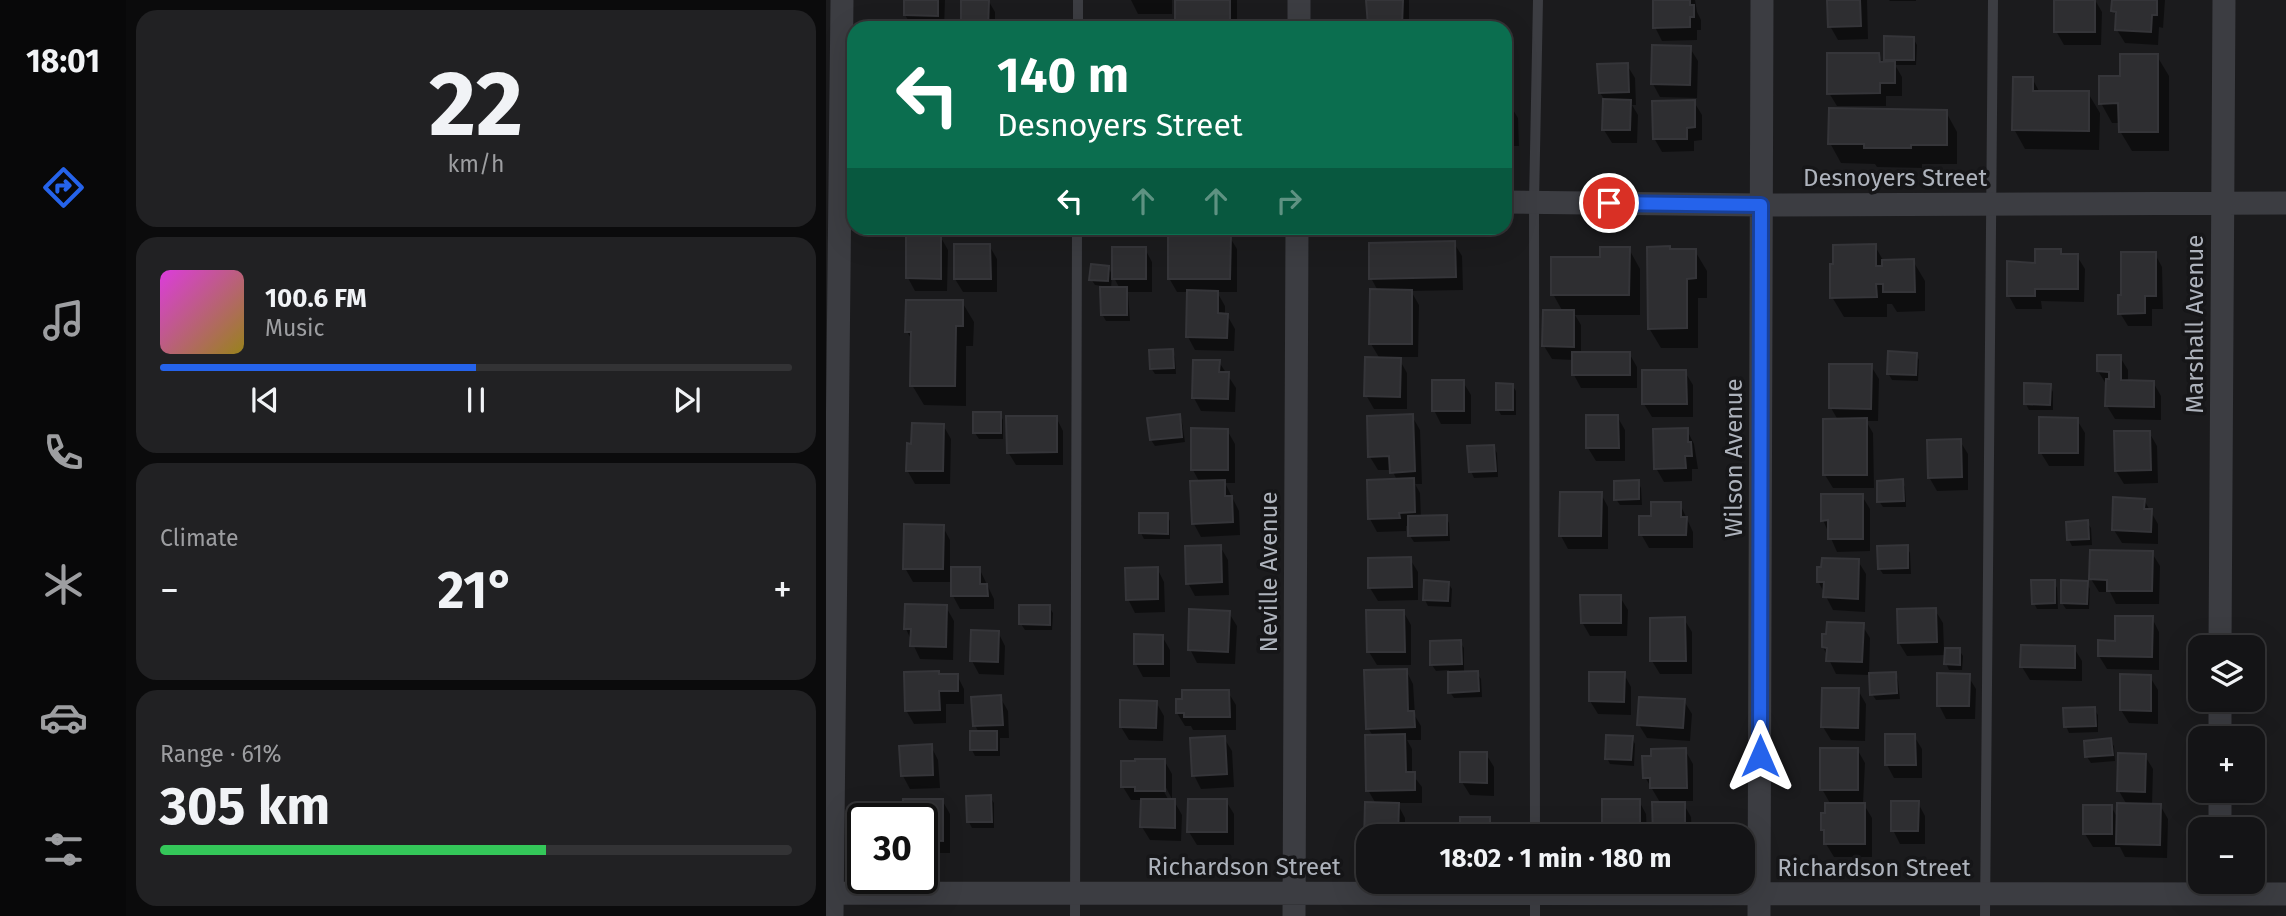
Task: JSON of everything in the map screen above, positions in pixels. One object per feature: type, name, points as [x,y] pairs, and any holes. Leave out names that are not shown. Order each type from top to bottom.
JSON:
[{"type":"street","points":[[832,916],[842,0]]},
{"type":"street","points":[[1299,0],[1299,21]]},
{"type":"street","name":"Wilson Avenue","points":[[1759,905],[1762,0]]},
{"type":"street","name":"Marshall Avenue","points":[[2220,635],[2224,0]]},
{"type":"street","name":"Desnoyers Street","points":[[1512,202],[1761,205],[2286,203]]},
{"type":"street","name":"Neville Avenue","points":[[1294,905],[1297,235]]},
{"type":"street","name":"Richardson Street","points":[[833,893],[1075,904],[1294,905],[1535,897],[1759,905],[1985,905],[2286,894]]},
{"type":"lane","points":[[1078,0],[1078,21]]},
{"type":"lane","points":[[1535,824],[1534,202],[1538,0]]},
{"type":"lane","points":[[1985,905],[1993,0]]},
{"type":"lane","points":[[1075,904],[1077,235]]},
{"type":"building","points":[[904,0],[938,0],[938,16],[904,15]]},
{"type":"building","points":[[961,0],[989,0],[988,21],[961,21]]},
{"type":"building","points":[[1175,0],[1230,0],[1230,21],[1175,21]]},
{"type":"building","points":[[1366,0],[1403,0],[1402,21],[1368,21]]},
{"type":"building","points":[[1653,0],[1690,0],[1690,5],[1694,5],[1694,17],[1690,17],[1690,27],[1653,28]]},
{"type":"building","points":[[1827,0],[1860,0],[1861,26],[1828,27]]},
{"type":"building","points":[[2054,0],[2095,0],[2095,32],[2054,32]]},
{"type":"building","points":[[2112,0],[2157,0],[2157,15],[2152,15],[2151,32],[2115,30],[2116,12],[2111,11]]},
{"type":"building","points":[[1884,36],[1914,37],[1914,60],[1884,60]]},
{"type":"building","points":[[1652,45],[1691,46],[1690,85],[1651,84]]},
{"type":"building","points":[[1827,53],[1879,53],[1880,62],[1895,61],[1895,83],[1880,83],[1880,93],[1827,94]]},
{"type":"building","points":[[2120,54],[2158,54],[2158,132],[2119,132],[2118,103],[2099,104],[2099,76],[2120,76]]},
{"type":"building","points":[[1628,63],[1629,92],[1599,93],[1597,64]]},
{"type":"building","points":[[2013,77],[2033,77],[2033,91],[2089,91],[2089,131],[2012,130]]},
{"type":"building","points":[[1603,99],[1631,100],[1630,130],[1602,130]]},
{"type":"building","points":[[1695,100],[1695,127],[1687,128],[1687,139],[1653,139],[1652,101]]},
{"type":"building","points":[[1829,108],[1947,110],[1947,145],[1864,148],[1864,144],[1828,144]]},
{"type":"building","points":[[906,235],[941,235],[941,279],[906,278]]},
{"type":"building","points":[[1168,235],[1231,235],[1230,279],[1168,279]]},
{"type":"building","points":[[1455,241],[1456,277],[1369,279],[1369,243]]},
{"type":"building","points":[[954,244],[990,244],[991,279],[954,279]]},
{"type":"building","points":[[1876,244],[1876,266],[1882,266],[1882,260],[1914,259],[1915,292],[1883,292],[1883,284],[1876,284],[1877,297],[1830,298],[1833,245]]},
{"type":"building","points":[[1670,246],[1670,249],[1696,249],[1696,278],[1687,279],[1687,328],[1648,329],[1647,247]]},
{"type":"building","points":[[1112,247],[1146,247],[1146,279],[1112,279]]},
{"type":"building","points":[[1600,247],[1630,247],[1629,295],[1551,295],[1551,257],[1600,257]]},
{"type":"building","points":[[2035,249],[2061,249],[2061,254],[2078,254],[2078,289],[2035,289],[2035,296],[2007,296],[2007,261],[2035,263]]},
{"type":"building","points":[[2121,252],[2156,252],[2156,296],[2145,296],[2145,313],[2118,314]]},
{"type":"building","points":[[1091,264],[1109,266],[1108,281],[1089,280]]},
{"type":"building","points":[[1100,287],[1127,287],[1127,315],[1101,315]]},
{"type":"building","points":[[1370,289],[1412,290],[1412,344],[1369,344]]},
{"type":"building","points":[[1187,290],[1218,291],[1218,313],[1228,314],[1227,338],[1186,337]]},
{"type":"building","points":[[906,300],[963,300],[963,326],[956,326],[955,386],[910,386],[911,332],[905,332]]},
{"type":"building","points":[[1543,310],[1574,310],[1574,347],[1542,346]]},
{"type":"building","points":[[1173,349],[1174,368],[1150,369],[1149,350]]},
{"type":"building","points":[[1888,351],[1917,353],[1916,375],[1887,374]]},
{"type":"building","points":[[1572,352],[1630,352],[1630,375],[1572,375]]},
{"type":"building","points":[[2097,355],[2121,355],[2121,380],[2154,381],[2154,407],[2105,406],[2106,379],[2109,379],[2109,372],[2097,371]]},
{"type":"building","points":[[1365,357],[1401,358],[1400,397],[1364,396]]},
{"type":"building","points":[[1193,360],[1220,360],[1219,372],[1229,372],[1228,399],[1192,398]]},
{"type":"building","points":[[1829,364],[1872,364],[1871,409],[1829,408]]},
{"type":"building","points":[[1642,370],[1686,370],[1687,404],[1642,404]]},
{"type":"building","points":[[1432,380],[1464,380],[1464,411],[1432,411]]},
{"type":"building","points":[[1496,383],[1513,384],[1513,410],[1496,410]]},
{"type":"building","points":[[2024,383],[2051,384],[2050,405],[2024,404]]},
{"type":"building","points":[[973,412],[1001,412],[1001,433],[973,433]]},
{"type":"building","points":[[1180,414],[1182,437],[1150,440],[1147,418]]},
{"type":"building","points":[[1413,414],[1415,471],[1390,473],[1389,456],[1368,457],[1367,416]]},
{"type":"building","points":[[1586,415],[1618,415],[1619,448],[1586,448]]},
{"type":"building","points":[[1006,416],[1057,416],[1057,452],[1007,453]]},
{"type":"building","points":[[2039,417],[2078,418],[2078,453],[2039,453]]},
{"type":"building","points":[[1867,418],[1867,475],[1823,475],[1823,419]]},
{"type":"building","points":[[912,423],[944,424],[943,471],[906,471],[907,443],[911,444]]},
{"type":"building","points":[[1191,428],[1228,429],[1228,470],[1191,470]]},
{"type":"building","points":[[1688,428],[1692,456],[1685,456],[1686,468],[1654,469],[1653,429]]},
{"type":"building","points":[[2114,431],[2150,431],[2151,470],[2115,471]]},
{"type":"building","points":[[1961,439],[1962,477],[1928,478],[1927,440]]},
{"type":"building","points":[[1494,445],[1496,471],[1469,472],[1467,446]]},
{"type":"building","points":[[1414,478],[1415,512],[1399,513],[1400,518],[1368,519],[1367,480]]},
{"type":"building","points":[[1903,479],[1904,501],[1877,502],[1877,481]]},
{"type":"building","points":[[1225,480],[1225,496],[1232,496],[1233,522],[1192,524],[1190,481]]},
{"type":"building","points":[[1639,480],[1639,499],[1614,500],[1614,481]]},
{"type":"building","points":[[1560,492],[1602,492],[1601,536],[1559,536]]},
{"type":"building","points":[[1821,494],[1863,494],[1863,539],[1828,539],[1828,520],[1821,521]]},
{"type":"building","points":[[2113,497],[2145,499],[2144,509],[2152,509],[2151,532],[2112,530]]},
{"type":"building","points":[[1651,502],[1681,502],[1681,517],[1687,517],[1686,535],[1639,535],[1639,516],[1651,516]]},
{"type":"building","points":[[1139,513],[1168,513],[1168,534],[1139,533]]},
{"type":"building","points":[[1447,515],[1447,535],[1408,536],[1408,516]]},
{"type":"building","points":[[2088,520],[2089,539],[2067,540],[2066,522]]},
{"type":"building","points":[[904,524],[944,525],[943,569],[903,569]]},
{"type":"building","points":[[1221,545],[1222,582],[1186,584],[1185,546]]},
{"type":"building","points":[[1908,545],[1908,568],[1878,569],[1877,546]]},
{"type":"building","points":[[2090,550],[2153,551],[2152,591],[2107,591],[2107,580],[2089,579]]},
{"type":"building","points":[[1411,557],[1412,587],[1368,588],[1368,558]]},
{"type":"building","points":[[1822,558],[1859,559],[1858,599],[1823,597],[1824,582],[1817,582],[1817,567],[1821,567]]},
{"type":"building","points":[[951,567],[980,567],[980,584],[987,584],[988,596],[951,596]]},
{"type":"building","points":[[1158,567],[1158,599],[1126,600],[1125,568]]},
{"type":"building","points":[[1424,580],[1449,582],[1448,601],[1423,600]]},
{"type":"building","points":[[2031,580],[2055,580],[2055,603],[2032,604]]},
{"type":"building","points":[[2061,580],[2088,581],[2087,604],[2061,603]]},
{"type":"building","points":[[1580,595],[1621,595],[1621,623],[1581,623]]},
{"type":"building","points":[[905,604],[947,605],[946,647],[910,646],[911,629],[904,629]]},
{"type":"building","points":[[1019,605],[1050,605],[1050,625],[1019,624]]},
{"type":"building","points":[[1936,608],[1937,642],[1898,643],[1897,609]]},
{"type":"building","points":[[1189,609],[1230,611],[1228,652],[1188,650]]},
{"type":"building","points":[[1366,610],[1404,610],[1405,652],[1367,652]]},
{"type":"building","points":[[2115,616],[2153,616],[2152,657],[2098,656],[2098,640],[2115,641]]},
{"type":"building","points":[[1685,617],[1686,661],[1650,661],[1650,618]]},
{"type":"building","points":[[1827,622],[1864,623],[1862,662],[1826,661],[1827,648],[1822,647],[1822,634],[1826,634]]},
{"type":"building","points":[[971,630],[999,631],[998,662],[970,661]]},
{"type":"building","points":[[1134,634],[1163,635],[1163,664],[1134,664]]},
{"type":"building","points":[[1461,640],[1462,664],[1430,665],[1430,641]]},
{"type":"building","points":[[2021,645],[2075,646],[2075,668],[2020,667]]},
{"type":"building","points":[[1945,648],[1960,648],[1960,665],[1944,664]]},
{"type":"building","points":[[1407,669],[1408,711],[1414,711],[1415,727],[1366,729],[1364,670]]},
{"type":"building","points":[[939,671],[939,674],[958,674],[958,691],[939,691],[940,710],[905,711],[904,672]]},
{"type":"building","points":[[1478,671],[1479,691],[1448,693],[1448,672]]},
{"type":"building","points":[[1589,672],[1625,672],[1624,702],[1589,701]]},
{"type":"building","points":[[1896,672],[1897,693],[1870,695],[1869,673]]},
{"type":"building","points":[[1937,673],[1970,674],[1969,706],[1937,706]]},
{"type":"building","points":[[2120,674],[2151,675],[2151,711],[2120,710]]},
{"type":"building","points":[[1822,688],[1859,688],[1858,728],[1821,727]]},
{"type":"building","points":[[1182,690],[1229,690],[1230,717],[1184,717],[1184,713],[1176,713],[1176,699],[1182,699]]},
{"type":"building","points":[[1001,695],[1003,725],[973,726],[971,697]]},
{"type":"building","points":[[1639,697],[1685,699],[1683,728],[1637,725]]},
{"type":"building","points":[[1120,700],[1157,701],[1156,728],[1120,727]]},
{"type":"building","points":[[2095,707],[2096,726],[2064,727],[2063,708]]},
{"type":"building","points":[[970,731],[997,731],[997,750],[970,750]]},
{"type":"building","points":[[1405,734],[1406,772],[1415,772],[1415,790],[1366,791],[1365,735]]},
{"type":"building","points":[[1885,734],[1915,734],[1916,765],[1885,765]]},
{"type":"building","points":[[1606,735],[1633,736],[1631,760],[1605,759]]},
{"type":"building","points":[[1225,736],[1227,774],[1192,776],[1190,738]]},
{"type":"building","points":[[2111,738],[2113,755],[2085,757],[2084,741]]},
{"type":"building","points":[[932,744],[933,775],[901,776],[899,746]]},
{"type":"building","points":[[1686,748],[1687,788],[1650,788],[1650,778],[1643,778],[1642,756],[1651,756],[1651,749]]},
{"type":"building","points":[[1820,748],[1858,748],[1858,790],[1820,790]]},
{"type":"building","points":[[1460,752],[1487,752],[1487,783],[1460,782]]},
{"type":"building","points":[[2118,753],[2146,754],[2145,792],[2117,791]]},
{"type":"building","points":[[1165,759],[1165,791],[1135,791],[1135,787],[1121,787],[1121,761]]},
{"type":"building","points":[[991,795],[992,822],[967,822],[966,796]]},
{"type":"building","points":[[903,799],[943,799],[943,841],[938,841],[938,803],[903,803]]},
{"type":"building","points":[[1141,799],[1175,799],[1175,828],[1140,827]]},
{"type":"building","points":[[1188,799],[1227,799],[1227,832],[1187,832]]},
{"type":"building","points":[[1602,799],[1640,799],[1640,824],[1602,824]]},
{"type":"building","points":[[1891,801],[1919,801],[1918,831],[1891,831]]},
{"type":"building","points":[[1365,802],[1399,803],[1398,824],[1364,824]]},
{"type":"building","points":[[1652,802],[1685,802],[1685,824],[1653,824]]},
{"type":"building","points":[[1825,803],[1865,803],[1865,844],[1824,844],[1821,813],[1825,813]]},
{"type":"building","points":[[2117,803],[2161,804],[2160,845],[2116,844]]},
{"type":"building","points":[[2083,805],[2112,805],[2112,834],[2083,834]]},
{"type":"building","points":[[1460,817],[1490,817],[1490,824],[1460,824]]},
{"type":"route","points":[[1609,203],[1761,205],[1760,756]]}]
